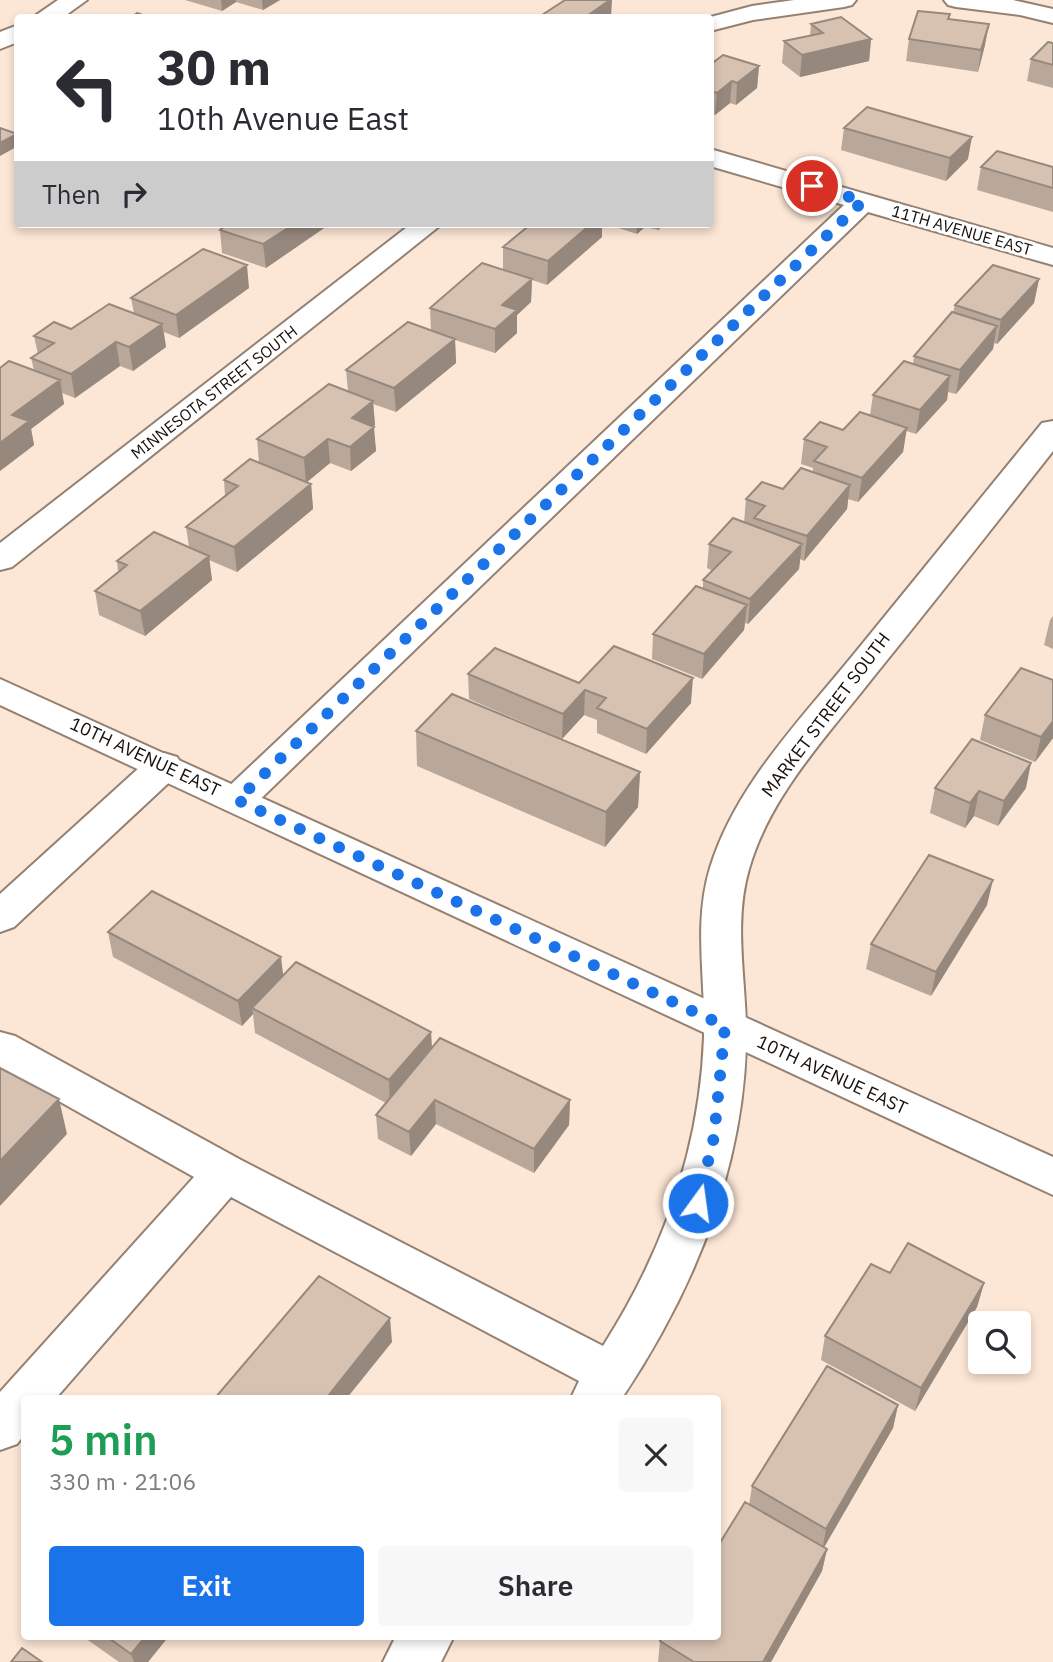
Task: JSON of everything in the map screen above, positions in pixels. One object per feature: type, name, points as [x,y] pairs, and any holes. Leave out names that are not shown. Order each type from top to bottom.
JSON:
[{"type":"street","points":[[51,14],[75,0]]},
{"type":"street","points":[[714,23],[752,13],[844,0]]},
{"type":"street","points":[[956,0],[1025,4],[1053,16]]},
{"type":"street","name":"11TH AVENUE EAST","points":[[714,158],[1053,257]]},
{"type":"street","points":[[237,800],[863,201]]},
{"type":"street","name":"MINNESOTA STREET SOUTH","points":[[0,561],[423,228]]},
{"type":"street","name":"MARKET STREET SOUTH","points":[[603,1386],[662,1289],[698,1203],[714,1137],[725,1026],[719,954],[723,896],[736,849],[762,800],[793,754],[914,599],[1053,430]]},
{"type":"street","name":"10TH AVENUE EAST","points":[[0,691],[1053,1177]]},
{"type":"street","points":[[0,917],[164,766]]},
{"type":"street","points":[[0,1048],[603,1386]]},
{"type":"street","points":[[29,1395],[225,1173]]},
{"type":"street","points":[[0,1428],[21,1404]]},
{"type":"street","points":[[410,1662],[425,1640]]},
{"type":"building","points":[[565,0],[610,0],[590,14],[544,14]]},
{"type":"building","points":[[918,11],[950,14],[948,19],[989,24],[981,50],[909,39]]},
{"type":"building","points":[[841,17],[871,39],[802,55],[784,41],[823,33],[811,24]]},
{"type":"building","points":[[1048,42],[1053,43],[1053,65],[1031,59]]},
{"type":"building","points":[[723,55],[759,66],[737,83],[732,81],[717,93],[714,92],[714,62]]},
{"type":"building","points":[[867,107],[972,137],[950,158],[844,128]]},
{"type":"building","points":[[0,128],[14,133],[14,136],[0,143]]},
{"type":"building","points":[[997,151],[1053,167],[1053,188],[981,167]]},
{"type":"building","points":[[223,228],[288,228],[263,244],[220,230]]},
{"type":"building","points":[[526,228],[586,228],[548,261],[503,247]]},
{"type":"building","points":[[203,249],[247,265],[176,315],[131,298]]},
{"type":"building","points":[[482,263],[532,279],[502,305],[517,310],[495,329],[430,308]]},
{"type":"building","points":[[993,265],[1039,279],[1001,320],[955,305]]},
{"type":"building","points":[[109,304],[162,324],[129,347],[116,342],[71,374],[31,358],[54,343],[34,336],[54,322],[71,329]]},
{"type":"building","points":[[952,312],[997,326],[960,370],[914,356]]},
{"type":"building","points":[[408,322],[455,339],[394,388],[346,370]]},
{"type":"building","points":[[9,361],[60,380],[12,415],[29,421],[0,443],[0,368]]},
{"type":"building","points":[[904,361],[950,376],[920,410],[873,395]]},
{"type":"building","points":[[329,384],[373,401],[352,418],[374,427],[350,447],[328,439],[304,458],[257,439]]},
{"type":"building","points":[[860,412],[907,428],[862,478],[814,461],[827,447],[804,439],[820,422],[843,430]]},
{"type":"building","points":[[250,459],[311,484],[234,547],[186,527],[238,486],[224,480]]},
{"type":"building","points":[[801,468],[850,485],[807,536],[754,518],[765,506],[746,499],[762,482],[783,489]]},
{"type":"building","points":[[733,518],[802,544],[750,599],[703,580],[731,552],[709,544]]},
{"type":"building","points":[[154,532],[209,556],[140,611],[95,591],[127,565],[117,561]]},
{"type":"building","points":[[696,586],[747,605],[704,654],[653,634]]},
{"type":"building","points":[[614,646],[693,678],[647,729],[597,708],[606,698],[585,690],[563,714],[468,674],[495,648],[579,683]]},
{"type":"building","points":[[1021,668],[1053,680],[1053,721],[1041,737],[985,715]]},
{"type":"building","points":[[452,694],[640,772],[606,812],[416,731]]},
{"type":"building","points":[[972,739],[1031,763],[1004,801],[979,791],[970,803],[935,788]]},
{"type":"building","points":[[929,855],[993,880],[936,972],[871,944]]},
{"type":"building","points":[[152,891],[281,957],[238,1001],[108,932]]},
{"type":"building","points":[[296,962],[431,1032],[389,1080],[252,1008]]},
{"type":"building","points":[[440,1038],[570,1100],[534,1149],[435,1100],[409,1132],[376,1115]]},
{"type":"building","points":[[0,1068],[59,1099],[0,1161]]},
{"type":"building","points":[[908,1243],[984,1283],[921,1388],[825,1336],[871,1264],[890,1273]]},
{"type":"building","points":[[319,1276],[390,1318],[329,1395],[218,1395]]},
{"type":"building","points":[[827,1366],[898,1405],[826,1529],[752,1486]]},
{"type":"building","points":[[745,1502],[827,1549],[763,1662],[694,1662],[660,1641],[721,1640],[721,1541]]},
{"type":"building","points":[[112,1640],[143,1640],[131,1654]]},
{"type":"building","points":[[22,1648],[42,1662],[11,1662]]},
{"type":"route","points":[[698,1203],[714,1137],[725,1026],[237,800],[863,201],[812,186]]}]
